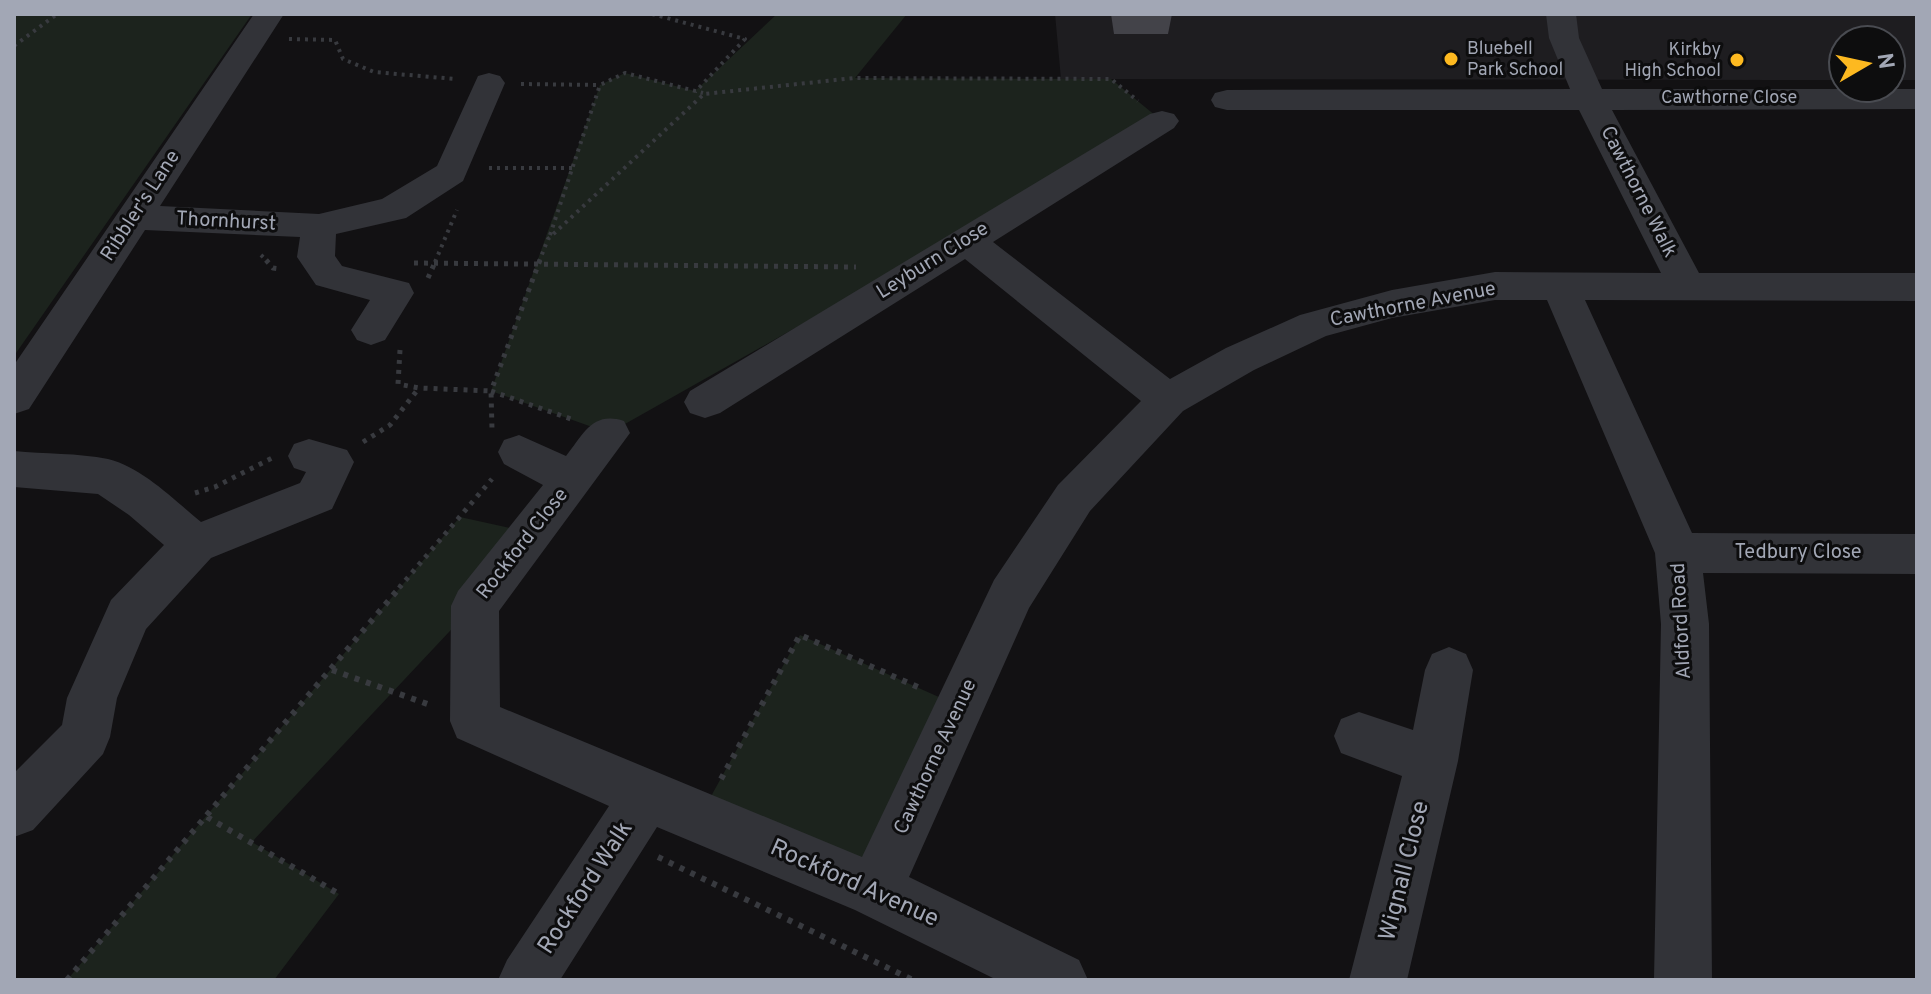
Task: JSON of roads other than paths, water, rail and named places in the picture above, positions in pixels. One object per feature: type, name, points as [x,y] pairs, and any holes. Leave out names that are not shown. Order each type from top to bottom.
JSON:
[{"type":"street","name":"Cawthorne Walk","points":[[1561,14],[1564,38],[1590,98],[1687,286]]},
{"type":"street","name":"Ribbler's Lane","points":[[14,398],[260,26]]},
{"type":"street","name":"Thornhurst","points":[[132,217],[319,226],[393,209],[464,168],[489,83]]},
{"type":"street","name":"Cawthorne Close","points":[[1590,98],[1917,99]]},
{"type":"street","points":[[1227,100],[1590,98]]},
{"type":"street","name":"Leyburn Close","points":[[705,402],[1162,121]]},
{"type":"street","points":[[319,226],[316,257],[329,276],[395,293],[386,335]]},
{"type":"street","points":[[966,240],[1168,400]]},
{"type":"street","name":"Cawthorne Avenue","points":[[875,890],[1011,595],[1074,498],[1168,400],[1240,359],[1314,325],[1392,304],[1495,286],[1917,287]]},
{"type":"street","name":"Aldford Road","points":[[1561,288],[1678,553],[1686,656],[1683,980]]},
{"type":"street","name":"Rockford Close","points":[[609,433],[475,606],[475,721],[632,817]]},
{"type":"street","points":[[501,451],[572,480]]},
{"type":"street","points":[[14,811],[85,737],[92,698],[128,615],[195,544],[316,496],[320,459]]},
{"type":"street","points":[[14,469],[107,477],[145,502],[195,544]]},
{"type":"street","name":"Tedbury Close","points":[[1678,553],[1917,554]]},
{"type":"street","name":"Wignall Close","points":[[1378,980],[1432,761],[1449,670]]},
{"type":"street","points":[[1359,736],[1432,761]]},
{"type":"street","name":"Rockford Avenue","points":[[632,817],[699,818],[875,890],[1059,980]]},
{"type":"street","name":"Rockford Walk","points":[[527,980],[632,817]]},
{"type":"place","name":"Bluebell Park School","points":[[1451,59]]},
{"type":"place","name":"Kirkby High School","points":[[1737,60]]}]
